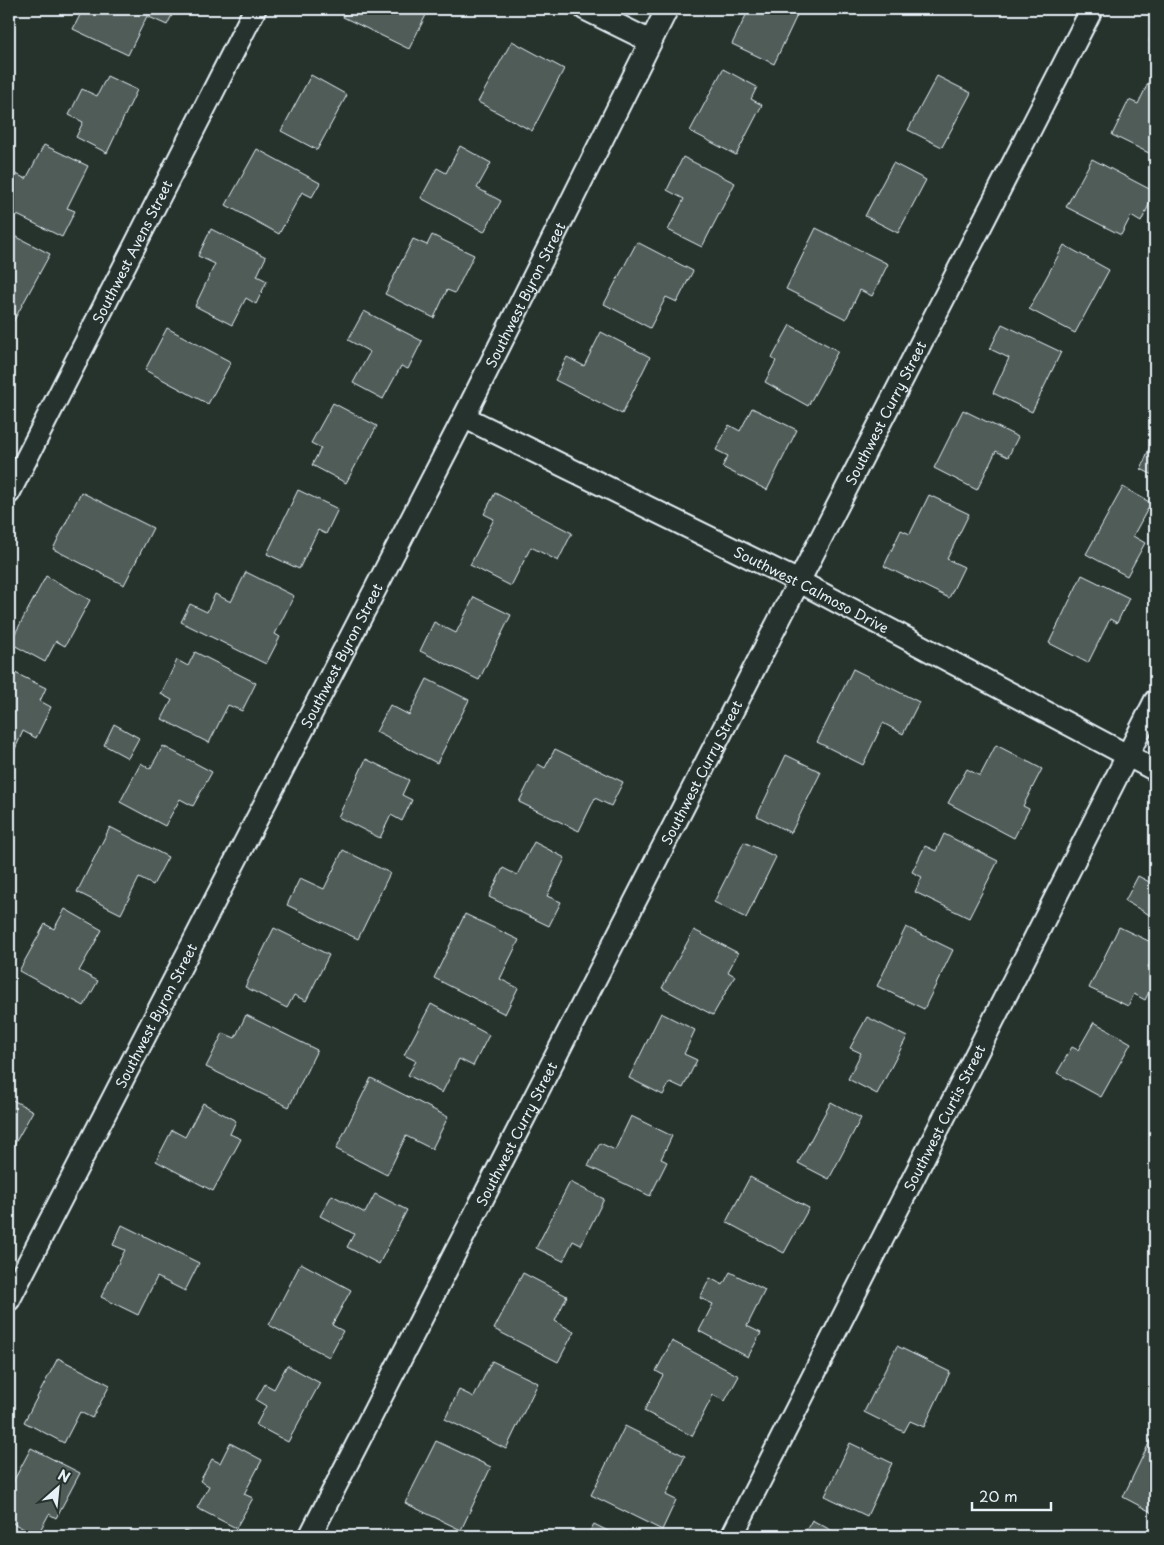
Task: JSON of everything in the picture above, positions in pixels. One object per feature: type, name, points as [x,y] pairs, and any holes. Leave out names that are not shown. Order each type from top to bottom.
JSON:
[{"type":"street","name":"Southwest Avens Street","points":[[9,493],[255,9]]},
{"type":"street","points":[[585,9],[650,41]]},
{"type":"street","name":"Southwest Byron Street","points":[[9,1300],[464,417],[666,9]]},
{"type":"street","name":"Southwest Curry Street","points":[[310,1536],[1092,9]]},
{"type":"street","name":"Southwest Calmoso Drive","points":[[464,417],[800,582],[1155,770]]},
{"type":"street","name":"Southwest Curtis Street","points":[[732,1536],[1155,701]]},
{"type":"building","points":[[83,9],[175,9],[167,25],[147,16],[128,55],[73,29]]},
{"type":"building","points":[[347,9],[429,9],[409,49],[343,17]]},
{"type":"building","points":[[749,9],[800,9],[774,64],[732,44]]},
{"type":"building","points":[[1155,27],[1155,44],[1149,41]]},
{"type":"building","points":[[512,41],[564,69],[532,131],[478,102]]},
{"type":"building","points":[[723,69],[757,87],[751,99],[762,105],[736,155],[690,131]]},
{"type":"building","points":[[1153,73],[1155,74],[1155,156],[1112,135],[1129,100],[1138,104]]},
{"type":"building","points":[[311,75],[347,95],[317,150],[281,131]]},
{"type":"building","points":[[107,76],[137,90],[107,153],[76,137],[83,122],[69,115],[82,89],[97,96]]},
{"type":"building","points":[[937,76],[971,93],[942,147],[908,130]]},
{"type":"building","points":[[44,145],[88,166],[67,208],[75,211],[62,237],[9,211],[9,189],[16,174],[26,179]]},
{"type":"building","points":[[460,146],[491,163],[477,188],[501,201],[484,232],[421,198],[437,168],[446,173]]},
{"type":"building","points":[[257,149],[320,183],[312,197],[302,192],[279,234],[226,205]]},
{"type":"building","points":[[683,157],[735,183],[702,247],[668,230],[684,199],[667,190]]},
{"type":"building","points":[[1092,159],[1155,192],[1141,222],[1131,216],[1121,235],[1066,207]]},
{"type":"building","points":[[893,163],[926,180],[898,233],[865,216]]},
{"type":"building","points":[[816,228],[888,264],[872,296],[860,290],[846,319],[786,289]]},
{"type":"building","points":[[211,229],[266,257],[257,276],[267,281],[256,304],[246,298],[232,325],[195,306],[215,264],[198,256]]},
{"type":"building","points":[[9,233],[50,254],[13,322],[9,320]]},
{"type":"building","points":[[432,235],[474,255],[455,293],[447,290],[434,318],[385,294],[413,239],[427,245]]},
{"type":"building","points":[[637,242],[693,271],[677,302],[666,297],[650,328],[604,304]]},
{"type":"building","points":[[1064,245],[1109,270],[1075,333],[1029,309]]},
{"type":"building","points":[[364,311],[422,341],[408,369],[401,366],[383,399],[353,383],[370,352],[348,340]]},
{"type":"building","points":[[1002,324],[1061,352],[1032,412],[993,393],[1009,358],[990,349]]},
{"type":"building","points":[[790,325],[838,351],[808,406],[765,382],[776,361],[772,358]]},
{"type":"building","points":[[167,328],[231,362],[208,404],[145,370]]},
{"type":"building","points":[[601,332],[650,357],[622,414],[555,380],[567,357],[584,366]]},
{"type":"building","points":[[333,403],[377,426],[346,483],[312,465],[321,448],[311,443]]},
{"type":"building","points":[[752,408],[797,430],[767,490],[722,467],[728,456],[716,450],[729,425],[740,431]]},
{"type":"building","points":[[963,410],[1018,437],[1008,457],[996,451],[977,490],[934,468]]},
{"type":"building","points":[[1155,434],[1155,476],[1141,469]]},
{"type":"building","points":[[1123,487],[1151,503],[1133,536],[1145,543],[1127,576],[1086,554]]},
{"type":"building","points":[[298,490],[338,509],[326,534],[318,530],[299,569],[267,554]]},
{"type":"building","points":[[81,492],[153,528],[124,585],[53,549]]},
{"type":"building","points":[[495,493],[572,533],[558,561],[531,547],[511,586],[470,565],[494,519],[484,514]]},
{"type":"building","points":[[929,495],[969,514],[947,559],[964,567],[949,598],[884,566],[901,530],[910,534]]},
{"type":"building","points":[[246,572],[294,596],[275,634],[280,637],[266,664],[181,622],[190,604],[207,612],[215,594],[231,602]]},
{"type":"building","points":[[1082,575],[1129,598],[1117,623],[1110,619],[1088,663],[1049,643]]},
{"type":"building","points":[[46,576],[90,600],[65,646],[56,641],[45,662],[10,643]]},
{"type":"building","points":[[474,597],[511,615],[479,680],[420,651],[434,622],[456,633]]},
{"type":"building","points":[[195,652],[256,683],[242,711],[228,705],[209,743],[162,719],[172,700],[161,694],[177,660],[188,666]]},
{"type":"building","points":[[853,669],[919,702],[903,734],[883,723],[863,765],[817,742]]},
{"type":"building","points":[[9,670],[46,688],[40,701],[51,707],[36,738],[23,731],[15,749],[9,746]]},
{"type":"building","points":[[427,679],[469,700],[437,763],[376,732],[390,705],[409,715]]},
{"type":"building","points":[[114,724],[139,738],[128,758],[104,745]]},
{"type":"building","points":[[996,745],[1042,769],[1023,806],[1029,809],[1014,838],[948,803],[967,769],[980,776]]},
{"type":"building","points":[[163,746],[212,772],[193,806],[180,799],[165,826],[120,802],[141,763],[150,769]]},
{"type":"building","points":[[555,749],[623,782],[611,806],[595,798],[579,831],[519,802],[538,764],[545,768]]},
{"type":"building","points":[[786,755],[821,772],[791,833],[757,816]]},
{"type":"building","points":[[366,759],[409,780],[402,795],[412,800],[402,821],[391,815],[380,838],[338,817]]},
{"type":"building","points":[[110,827],[168,857],[153,885],[139,878],[121,914],[77,892]]},
{"type":"building","points":[[944,834],[998,861],[969,918],[915,892],[922,877],[912,872],[925,846],[936,851]]},
{"type":"building","points":[[534,842],[565,858],[547,896],[561,902],[549,926],[489,897],[503,868],[517,875]]},
{"type":"building","points":[[744,842],[776,857],[746,918],[714,902]]},
{"type":"building","points":[[343,850],[390,873],[358,939],[287,905],[300,878],[324,889]]},
{"type":"building","points":[[1138,876],[1155,885],[1155,918],[1125,901]]},
{"type":"building","points":[[65,909],[102,930],[79,971],[98,981],[84,1006],[19,971],[45,924],[54,929]]},
{"type":"building","points":[[465,914],[519,940],[500,979],[518,988],[505,1014],[434,978]]},
{"type":"building","points":[[906,927],[953,950],[924,1009],[877,986]]},
{"type":"building","points":[[1119,927],[1155,944],[1155,953],[1148,967],[1155,971],[1155,980],[1145,1000],[1134,994],[1128,1006],[1089,988]]},
{"type":"building","points":[[274,928],[329,955],[306,1001],[294,995],[287,1008],[245,987]]},
{"type":"building","points":[[694,930],[738,953],[728,972],[735,976],[713,1015],[662,988]]},
{"type":"building","points":[[431,1004],[489,1035],[473,1066],[459,1059],[442,1093],[408,1075],[416,1061],[404,1055]]},
{"type":"building","points":[[661,1013],[695,1030],[684,1054],[697,1060],[683,1088],[670,1082],[663,1095],[629,1078]]},
{"type":"building","points":[[246,1015],[317,1050],[289,1107],[206,1067],[223,1033],[235,1038]]},
{"type":"building","points":[[867,1017],[907,1037],[877,1094],[848,1079],[861,1053],[850,1048]]},
{"type":"building","points":[[1094,1022],[1131,1043],[1101,1097],[1057,1073],[1072,1047],[1078,1050]]},
{"type":"building","points":[[371,1078],[448,1117],[432,1149],[406,1136],[387,1175],[336,1149]]},
{"type":"building","points":[[9,1098],[33,1111],[9,1154]]},
{"type":"building","points":[[831,1102],[861,1118],[829,1179],[798,1163]]},
{"type":"building","points":[[203,1103],[236,1121],[230,1134],[241,1139],[213,1191],[156,1161],[172,1130],[185,1137]]},
{"type":"building","points":[[631,1116],[672,1136],[661,1159],[667,1162],[650,1196],[588,1166],[600,1143],[615,1150]]},
{"type":"building","points":[[750,1177],[809,1208],[784,1253],[726,1222]]},
{"type":"building","points":[[570,1182],[604,1199],[581,1245],[573,1241],[563,1261],[536,1248]]},
{"type":"building","points":[[375,1194],[407,1210],[379,1264],[347,1247],[354,1234],[320,1216],[332,1195],[365,1213]]},
{"type":"building","points":[[122,1225],[199,1263],[185,1291],[157,1277],[138,1315],[101,1297],[125,1250],[113,1245]]},
{"type":"building","points":[[301,1263],[351,1290],[332,1325],[343,1331],[329,1357],[269,1325]]},
{"type":"building","points":[[730,1272],[765,1290],[747,1326],[761,1333],[748,1357],[699,1331],[713,1304],[700,1298],[710,1278],[723,1285]]},
{"type":"building","points":[[523,1273],[567,1296],[555,1321],[574,1332],[558,1362],[494,1329]]},
{"type":"building","points":[[672,1341],[739,1376],[725,1401],[713,1395],[692,1436],[644,1411],[663,1375],[656,1371]]},
{"type":"building","points":[[897,1346],[950,1372],[924,1427],[910,1421],[904,1432],[864,1412]]},
{"type":"building","points":[[58,1358],[110,1385],[92,1418],[80,1412],[64,1443],[24,1422]]},
{"type":"building","points":[[492,1361],[538,1383],[506,1449],[445,1419],[459,1390],[474,1397]]},
{"type":"building","points":[[287,1365],[320,1383],[288,1442],[256,1425],[266,1406],[256,1400],[265,1384],[274,1389]]},
{"type":"building","points":[[625,1426],[685,1456],[666,1495],[676,1500],[662,1530],[591,1495]]},
{"type":"building","points":[[1153,1435],[1155,1436],[1155,1514],[1123,1497]]},
{"type":"building","points":[[436,1441],[491,1467],[461,1530],[405,1503]]},
{"type":"building","points":[[230,1443],[262,1460],[244,1494],[253,1498],[236,1528],[197,1508],[209,1486],[200,1481],[212,1459],[220,1463]]},
{"type":"building","points":[[850,1443],[892,1463],[867,1516],[825,1496]]},
{"type":"building","points":[[31,1448],[80,1473],[56,1518],[49,1514],[37,1536],[9,1521],[9,1479],[13,1482]]},
{"type":"building","points":[[812,1520],[842,1536],[803,1536]]},
{"type":"building","points":[[594,1524],[618,1536],[587,1536]]},
{"type":"building","points":[[1116,1530],[1129,1536],[1113,1536]]},
{"type":"building","points":[[185,1531],[195,1536],[182,1536]]}]
